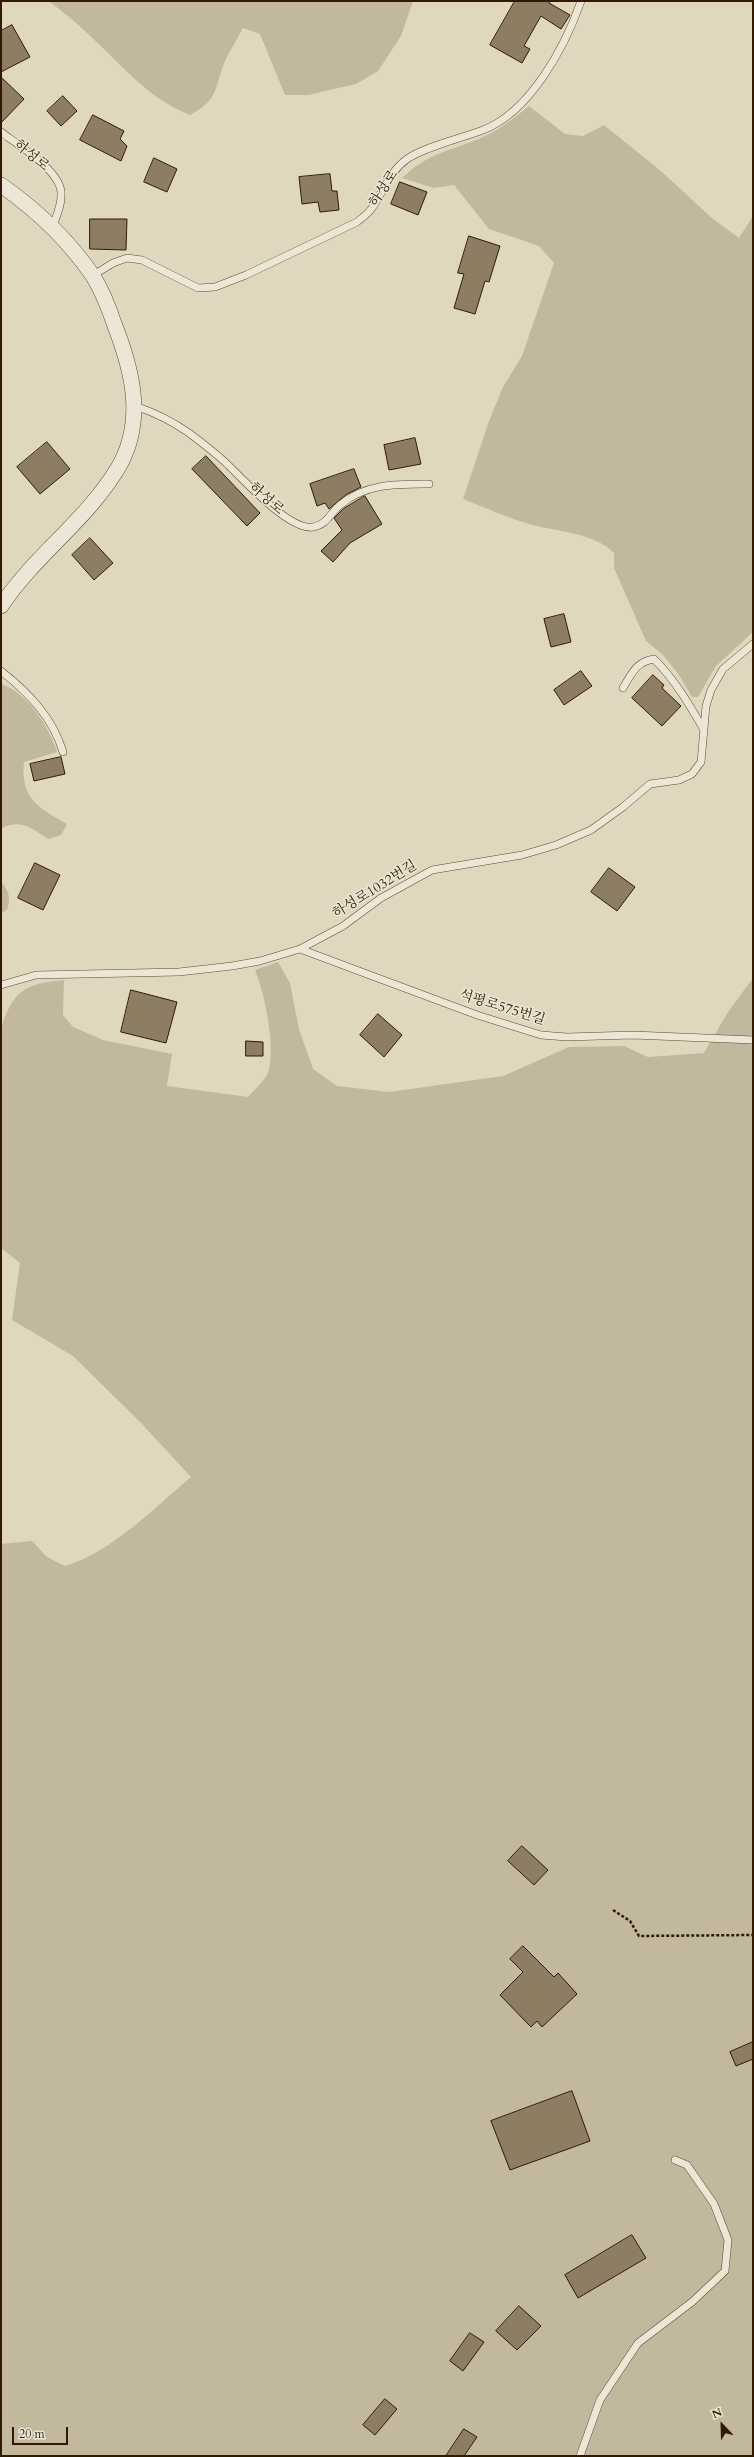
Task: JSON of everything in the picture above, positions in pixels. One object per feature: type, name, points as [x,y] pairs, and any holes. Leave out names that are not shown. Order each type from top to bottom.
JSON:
[{"type":"street","points":[[1,185],[52,229],[92,276],[104,296],[126,353],[134,386],[136,406],[129,438],[119,466],[99,496],[78,521],[28,570],[1,606]]},
{"type":"lane","name":"하성로","points":[[92,276],[113,263],[128,258],[142,260],[198,288],[215,287],[246,275],[357,222],[372,209],[390,174],[407,158],[499,124],[512,115],[525,102],[547,70],[581,1]]},
{"type":"lane","name":"하성로","points":[[1,132],[50,170],[57,179],[62,191],[61,204],[52,229]]},
{"type":"lane","name":"하성로","points":[[136,406],[160,414],[190,434],[223,460],[277,512],[301,526],[312,527],[324,524],[339,505],[373,487],[429,484]]},
{"type":"lane","name":"하성로1032번길","points":[[1,985],[36,975],[179,972],[232,966],[300,949],[343,926],[381,898],[432,870],[522,855],[556,845],[591,830],[624,807],[650,784],[679,780],[692,774],[700,762],[706,706],[711,690],[723,669],[753,644]]},
{"type":"lane","points":[[623,688],[636,666],[643,661],[654,659],[668,674],[683,695],[704,730]]},
{"type":"lane","points":[[1,671],[49,718],[59,736],[63,752]]},
{"type":"lane","name":"석평로575번길","points":[[300,949],[477,1015],[541,1035],[567,1037],[633,1034],[753,1040]]},
{"type":"lane","points":[[580,2456],[600,2400],[638,2342],[692,2302],[725,2271],[728,2240],[714,2204],[687,2165],[675,2160]]},
{"type":"path","points":[[613,1910],[630,1920],[640,1936],[753,1934]]},
{"type":"shaded area","points":[[49,1],[413,1],[401,36],[378,71],[356,84],[308,95],[285,95],[260,34],[243,28],[225,61],[216,89],[210,100],[199,110],[190,115],[160,99],[147,89],[73,20]]},
{"type":"shaded area","points":[[529,106],[565,134],[583,136],[604,125],[661,171],[713,219],[739,238],[753,216],[753,632],[716,666],[698,697],[692,697],[679,675],[663,655],[646,641],[614,568],[614,553],[606,546],[587,537],[524,523],[463,499],[489,421],[503,387],[522,356],[554,263],[539,246],[489,229],[454,185],[434,188],[402,178],[412,169],[431,157],[495,131]]},
{"type":"shaded area","points":[[1,684],[19,694],[28,702],[43,722],[54,742],[57,752],[24,762],[24,775],[28,794],[34,801],[48,813],[67,824],[61,835],[48,839],[37,831],[20,824],[14,824],[1,829]]},
{"type":"shaded area","points":[[1,881],[6,888],[9,902],[7,910],[1,913]]},
{"type":"shaded area","points":[[278,962],[290,983],[299,1029],[313,1069],[337,1086],[389,1092],[503,1076],[569,1047],[624,1046],[648,1057],[704,1053],[728,1012],[753,978],[753,2456],[1,2456],[1,1544],[32,1541],[47,1557],[65,1566],[99,1551],[116,1540],[191,1477],[141,1423],[73,1356],[12,1320],[20,1263],[1,1248],[1,1028],[11,1005],[16,997],[23,991],[40,984],[64,980],[63,1015],[73,1027],[103,1040],[172,1054],[167,1086],[248,1097],[266,1077],[271,1059],[268,1020],[259,980],[255,970]]},
{"type":"building","points":[[515,1],[550,1],[549,3],[570,15],[561,29],[541,16],[524,46],[530,49],[522,63],[490,45]]},
{"type":"building","points":[[12,25],[30,57],[1,72],[1,31]]},
{"type":"building","points":[[1,77],[24,99],[1,123]]},
{"type":"building","points":[[63,96],[77,111],[61,126],[47,111]]},
{"type":"building","points":[[93,115],[124,131],[120,139],[127,146],[121,161],[80,140]]},
{"type":"building","points":[[154,158],[177,169],[167,192],[144,182]]},
{"type":"building","points":[[330,174],[332,191],[337,191],[339,210],[320,212],[318,202],[302,204],[299,177]]},
{"type":"building","points":[[400,182],[427,192],[418,215],[391,204]]},
{"type":"building","points":[[90,219],[127,219],[126,250],[90,249]]},
{"type":"building","points":[[469,236],[500,246],[489,282],[485,281],[475,314],[454,308],[464,274],[458,273]]},
{"type":"building","points":[[415,438],[421,464],[389,470],[384,445]]},
{"type":"building","points":[[47,442],[70,469],[40,494],[17,467]]},
{"type":"building","points":[[206,456],[260,513],[247,526],[192,469]]},
{"type":"building","points":[[354,469],[361,487],[347,494],[329,509],[325,503],[317,506],[310,484]]},
{"type":"building","points":[[365,496],[382,524],[350,543],[333,562],[321,551],[342,530],[334,518],[343,509]]},
{"type":"building","points":[[90,538],[113,563],[94,580],[72,555]]},
{"type":"building","points":[[564,614],[571,642],[551,647],[544,619]]},
{"type":"building","points":[[581,671],[592,686],[564,705],[554,690]]},
{"type":"building","points":[[653,675],[664,685],[662,688],[681,706],[662,726],[632,698]]},
{"type":"building","points":[[61,757],[65,774],[34,781],[30,764]]},
{"type":"building","points":[[35,863],[60,875],[43,910],[18,898]]},
{"type":"building","points":[[609,868],[635,887],[617,911],[591,892]]},
{"type":"building","points":[[131,990],[177,1002],[166,1043],[121,1032]]},
{"type":"building","points":[[378,1014],[402,1035],[384,1057],[360,1035]]},
{"type":"building","points":[[246,1041],[263,1042],[263,1056],[246,1056]]},
{"type":"building","points":[[522,1846],[548,1870],[534,1885],[508,1861]]},
{"type":"building","points":[[523,1946],[554,1977],[558,1973],[577,1994],[542,2027],[537,2021],[531,2027],[500,1995],[523,1972],[510,1959]]},
{"type":"building","points":[[753,2042],[753,2059],[736,2066],[730,2052]]},
{"type":"building","points":[[572,2091],[590,2141],[510,2170],[491,2121]]},
{"type":"building","points":[[632,2235],[646,2258],[578,2298],[565,2275]]},
{"type":"building","points":[[519,2306],[541,2326],[517,2350],[496,2331]]},
{"type":"building","points":[[470,2333],[484,2342],[463,2371],[450,2361]]},
{"type":"building","points":[[385,2399],[397,2409],[375,2435],[363,2425]]},
{"type":"building","points":[[464,2429],[477,2437],[464,2456],[446,2456]]}]
